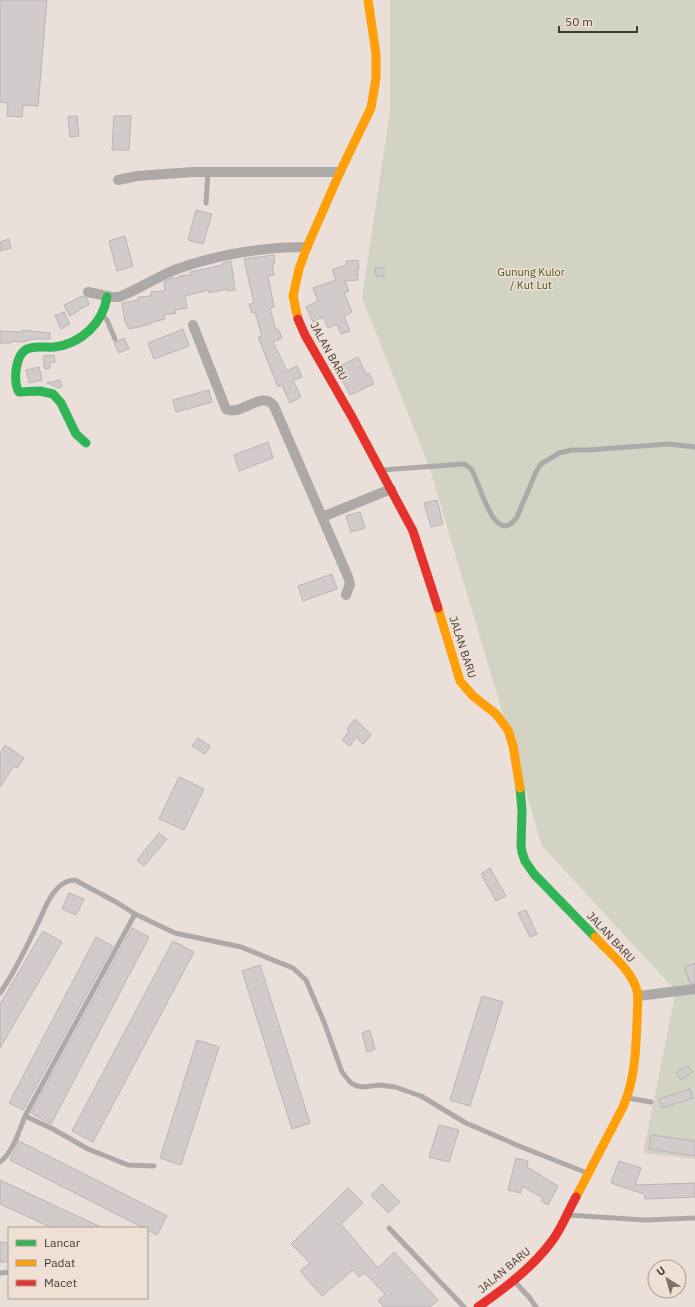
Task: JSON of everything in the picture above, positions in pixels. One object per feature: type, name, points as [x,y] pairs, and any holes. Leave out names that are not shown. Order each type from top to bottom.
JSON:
[{"type":"street","name":"JALAN BARU","points":[[368,0],[372,18],[376,54],[376,78],[371,108],[340,172],[299,269],[293,296],[296,316],[310,345],[349,410],[413,530],[460,681],[469,692],[493,711],[503,722],[512,740],[521,797],[522,853],[527,865],[627,971],[637,987],[638,996],[634,1070],[627,1098],[567,1215],[553,1240],[533,1264],[514,1281],[478,1307]]},
{"type":"street","points":[[118,180],[136,176],[208,172],[340,172]]},
{"type":"street","points":[[88,292],[107,297],[119,297],[177,270],[216,258],[267,248],[307,248]]},
{"type":"street","points":[[86,443],[74,432],[61,403],[53,395],[48,392],[40,391],[19,392],[16,390],[15,380],[21,354],[25,350],[31,347],[60,346],[74,341],[91,328],[102,314],[107,297]]},
{"type":"street","points":[[193,325],[226,408],[232,411],[262,400],[268,400],[274,406],[348,577],[350,584],[346,595]]},
{"type":"street","points":[[322,517],[391,489]]},
{"type":"street","points":[[638,996],[695,990]]},
{"type":"lane","points":[[206,203],[208,172]]},
{"type":"lane","points":[[102,314],[107,320],[115,339]]},
{"type":"lane","points":[[381,470],[464,464],[473,472],[487,507],[494,519],[502,526],[506,526],[513,523],[517,517],[540,464],[559,453],[572,450],[669,444],[695,447]]},
{"type":"lane","points":[[0,993],[30,940],[50,899],[56,890],[68,880],[75,880],[135,914],[175,933],[226,943],[255,952],[292,968],[306,980],[324,1022],[342,1072],[351,1083],[364,1087],[387,1086],[415,1094],[435,1103],[466,1123],[588,1173]]},
{"type":"lane","points":[[0,1162],[10,1150],[25,1116],[135,914]]},
{"type":"lane","points":[[627,1098],[651,1102]]},
{"type":"lane","points":[[25,1116],[54,1129],[88,1149],[128,1165],[154,1166]]},
{"type":"lane","points":[[567,1215],[645,1220],[695,1218]]},
{"type":"lane","points":[[389,1228],[464,1307]]},
{"type":"lane","points":[[514,1281],[536,1307]]},
{"type":"green space","name":"Gunung Kulor / Kut Lut","points":[[390,0],[695,0],[695,1159],[643,1153],[676,991],[542,846],[430,469],[362,298],[390,111]]},
{"type":"building","points":[[0,0],[47,0],[38,106],[23,105],[22,117],[7,116],[8,103],[0,102]]},
{"type":"building","points":[[77,116],[79,136],[70,137],[68,117]]},
{"type":"building","points":[[114,116],[131,116],[129,150],[112,150]]},
{"type":"building","points":[[196,210],[212,214],[203,244],[188,240]]},
{"type":"building","points":[[125,236],[133,266],[117,271],[109,241]]},
{"type":"building","points":[[9,239],[11,248],[0,251],[0,242]]},
{"type":"building","points":[[274,255],[275,263],[272,263],[274,275],[268,276],[274,307],[270,308],[276,330],[278,329],[282,338],[273,342],[287,371],[297,366],[302,377],[293,380],[301,397],[290,403],[282,385],[278,387],[258,337],[262,336],[255,312],[252,313],[249,304],[254,303],[244,259]]},
{"type":"building","points":[[358,260],[358,280],[345,281],[349,291],[344,293],[352,312],[344,316],[350,331],[341,334],[337,324],[328,328],[323,317],[313,322],[306,307],[318,301],[313,288],[336,280],[332,270],[346,265],[346,261]]},
{"type":"building","points":[[231,261],[235,290],[227,291],[227,289],[209,293],[209,290],[185,296],[187,308],[175,310],[176,313],[164,315],[165,319],[129,329],[125,321],[122,303],[138,300],[138,297],[151,296],[151,292],[165,291],[164,282],[172,278],[191,275],[190,272],[223,265],[223,263]]},
{"type":"building","points":[[375,268],[384,268],[384,276],[376,276]]},
{"type":"building","points":[[83,296],[87,298],[89,305],[70,316],[64,305]]},
{"type":"building","points":[[64,312],[70,324],[61,329],[55,316]]},
{"type":"building","points":[[183,329],[189,346],[154,359],[148,343]]},
{"type":"building","points":[[22,330],[50,333],[50,339],[34,339],[21,342],[11,341],[11,343],[0,343],[0,331],[22,332]]},
{"type":"building","points":[[124,338],[129,348],[119,353],[114,343]]},
{"type":"building","points":[[54,355],[55,362],[50,363],[50,368],[45,369],[43,356]]},
{"type":"building","points":[[358,357],[366,374],[369,373],[374,384],[350,395],[336,368]]},
{"type":"building","points":[[39,367],[42,380],[29,383],[26,370]]},
{"type":"building","points":[[60,380],[62,387],[58,388],[47,383]]},
{"type":"building","points":[[209,390],[212,402],[176,412],[173,400]]},
{"type":"building","points":[[268,442],[273,458],[239,471],[234,455]]},
{"type":"building","points":[[437,500],[443,524],[431,527],[424,503]]},
{"type":"building","points":[[360,512],[365,528],[351,532],[346,516]]},
{"type":"building","points":[[332,574],[337,589],[303,601],[298,586]]},
{"type":"building","points":[[355,719],[371,735],[363,744],[356,737],[350,746],[342,740],[349,731],[347,729]]},
{"type":"building","points":[[198,738],[210,746],[205,754],[192,746]]},
{"type":"building","points":[[5,745],[24,758],[17,768],[14,766],[0,787],[0,753]]},
{"type":"building","points":[[179,777],[204,789],[184,830],[159,819]]},
{"type":"building","points":[[159,833],[167,839],[144,866],[137,860]]},
{"type":"building","points":[[490,868],[506,896],[496,901],[481,874]]},
{"type":"building","points":[[69,893],[84,899],[76,915],[62,909]]},
{"type":"building","points":[[526,910],[537,934],[530,937],[518,913]]},
{"type":"building","points":[[132,928],[149,937],[51,1124],[31,1113]]},
{"type":"building","points":[[43,931],[62,942],[0,1048],[0,1004]]},
{"type":"building","points":[[96,937],[113,946],[23,1110],[9,1103]]},
{"type":"building","points":[[173,941],[194,952],[93,1142],[72,1131]]},
{"type":"building","points":[[695,963],[695,983],[690,983],[684,967]]},
{"type":"building","points":[[260,965],[310,1123],[292,1129],[242,971]]},
{"type":"building","points":[[482,996],[503,1002],[470,1106],[450,1100]]},
{"type":"building","points":[[370,1030],[375,1049],[367,1052],[362,1033]]},
{"type":"building","points":[[197,1040],[219,1047],[181,1165],[160,1158]]},
{"type":"building","points":[[688,1066],[692,1072],[681,1080],[676,1073]]},
{"type":"building","points":[[690,1089],[693,1098],[662,1108],[659,1099]]},
{"type":"building","points":[[439,1125],[459,1130],[449,1162],[429,1157]]},
{"type":"building","points":[[651,1135],[695,1141],[695,1156],[649,1149]]},
{"type":"building","points":[[19,1141],[167,1216],[157,1235],[148,1230],[148,1227],[142,1227],[10,1160]]},
{"type":"building","points":[[516,1158],[528,1161],[527,1167],[558,1186],[548,1205],[541,1201],[543,1198],[522,1186],[521,1193],[508,1190]]},
{"type":"building","points":[[619,1161],[641,1168],[635,1185],[695,1183],[695,1197],[645,1199],[644,1194],[611,1183]]},
{"type":"building","points":[[0,1180],[101,1227],[50,1227],[0,1204]]},
{"type":"building","points":[[382,1184],[400,1202],[388,1213],[371,1195]]},
{"type":"building","points":[[348,1188],[363,1203],[341,1224],[378,1268],[394,1252],[438,1300],[430,1307],[384,1307],[378,1301],[385,1294],[365,1273],[359,1277],[353,1270],[322,1296],[300,1271],[310,1263],[291,1244]]},
{"type":"building","points":[[0,1242],[8,1243],[8,1262],[0,1262]]},
{"type":"traffic: fast","points":[[86,443],[76,434],[61,403],[53,394],[40,391],[19,392],[16,382],[16,369],[20,357],[27,349],[33,347],[54,347],[64,345],[82,337],[96,323],[105,306],[107,297]]},
{"type":"traffic: fast","points":[[520,788],[522,811],[521,845],[525,861],[534,874],[595,937]]},
{"type":"traffic: slow","points":[[298,319],[293,296],[299,269],[340,172],[371,108],[376,78],[376,54],[368,0]]},
{"type":"traffic: slow","points":[[438,608],[460,681],[473,696],[496,714],[508,730],[513,746],[520,788]]},
{"type":"traffic: slow","points":[[576,1197],[623,1107],[628,1094],[634,1067],[638,996],[636,987],[627,971],[595,937]]},
{"type":"traffic: jam","points":[[298,319],[305,335],[352,417],[413,531],[438,608]]},
{"type":"traffic: jam","points":[[478,1307],[518,1277],[536,1260],[559,1231],[576,1197]]}]
